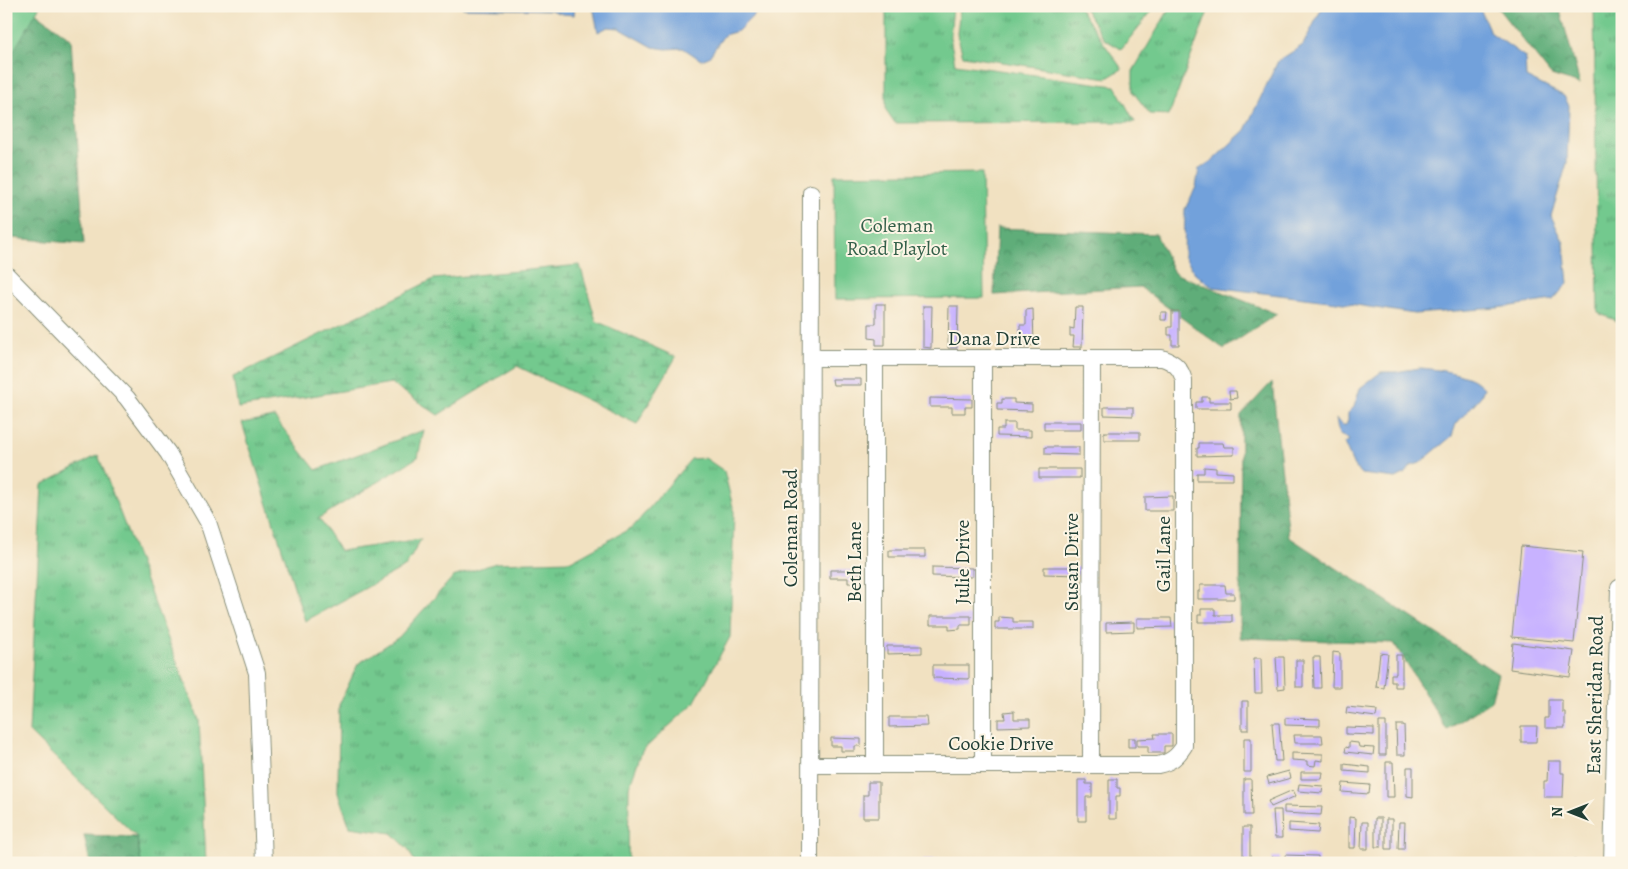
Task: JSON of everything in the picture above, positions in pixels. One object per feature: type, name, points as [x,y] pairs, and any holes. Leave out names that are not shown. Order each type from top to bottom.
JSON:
[{"type":"street","name":"Coleman Road","points":[[810,863],[811,193]]},
{"type":"street","points":[[6,274],[127,398],[168,453],[208,522],[257,673],[264,863]]},
{"type":"street","name":"Dana Drive","points":[[811,358],[1162,358],[1169,360],[1176,366]]},
{"type":"street","name":"Beth Lane","points":[[875,764],[876,359]]},
{"type":"street","name":"Julie Drive","points":[[983,359],[983,765]]},
{"type":"street","name":"Susan Drive","points":[[1091,764],[1092,359]]},
{"type":"street","name":"Gail Lane","points":[[1176,366],[1182,371],[1184,381],[1184,746]]},
{"type":"street","name":"East Sheridan Road","points":[[1612,863],[1619,588]]},
{"type":"street","name":"Cookie Drive","points":[[811,764],[1158,765],[1169,762],[1178,756],[1184,746]]},
{"type":"green space","points":[[6,6],[40,6],[6,64]]},
{"type":"green space","points":[[11,6],[27,6],[71,39],[84,244],[12,238]]},
{"type":"green space","points":[[886,6],[953,6],[950,37],[955,64],[1115,86],[1135,122],[895,123],[886,110]]},
{"type":"green space","points":[[960,6],[1078,6],[1122,69],[1107,78],[963,56],[957,34]]},
{"type":"green space","points":[[1083,6],[1156,6],[1121,49],[1104,39]]},
{"type":"green space","points":[[1171,6],[1210,6],[1169,115],[1150,114],[1133,92],[1133,71]]},
{"type":"green space","points":[[1496,6],[1559,6],[1580,84],[1551,75]]},
{"type":"green space","points":[[1594,6],[1622,6],[1622,323],[1598,313]]},
{"type":"green space","name":"Coleman Road Playlot","points":[[982,173],[984,298],[835,299],[834,175]]},
{"type":"green space","points":[[997,228],[1156,234],[1174,273],[1277,314],[1224,349],[1140,287],[994,295]]},
{"type":"green space","points":[[580,265],[596,321],[676,357],[637,424],[517,366],[438,415],[391,383],[238,408],[233,377],[434,279]]},
{"type":"green space","points":[[1272,382],[1289,537],[1498,674],[1491,701],[1447,730],[1394,643],[1240,638],[1241,415]]},
{"type":"green space","points":[[274,417],[316,470],[424,430],[418,457],[319,518],[340,551],[421,539],[406,566],[305,621],[242,423]]},
{"type":"green space","points":[[98,455],[199,720],[206,863],[141,863],[137,837],[29,732],[42,485]]},
{"type":"green space","points":[[705,458],[724,471],[734,511],[730,637],[694,703],[642,751],[629,787],[628,863],[415,863],[409,850],[392,833],[350,827],[338,793],[339,705],[358,664],[399,637],[453,577],[496,563],[571,561],[633,527],[691,459]]},
{"type":"green space","points":[[84,835],[137,837],[141,863],[90,863]]},
{"type":"water","points":[[462,6],[575,6],[574,15],[562,14],[551,10],[463,8]]},
{"type":"water","points":[[593,6],[758,6],[755,14],[738,31],[724,35],[709,57],[701,60],[683,48],[666,49],[653,47],[619,28],[608,27],[598,32]]},
{"type":"water","points":[[1323,6],[1479,6],[1490,32],[1525,57],[1526,77],[1564,96],[1569,106],[1567,163],[1551,216],[1564,243],[1568,283],[1553,300],[1497,308],[1414,314],[1337,302],[1213,287],[1196,275],[1184,256],[1185,209],[1196,187],[1199,169],[1213,160],[1245,130],[1278,61],[1303,45]]},
{"type":"water","points":[[1419,368],[1445,371],[1472,379],[1484,388],[1481,396],[1456,424],[1452,436],[1420,463],[1411,466],[1406,473],[1396,478],[1361,474],[1354,466],[1344,443],[1349,441],[1347,438],[1339,435],[1336,419],[1343,425],[1346,425],[1348,413],[1354,407],[1360,388],[1381,372],[1396,372]]},
{"type":"building","points":[[876,304],[885,304],[885,345],[876,345],[876,339],[869,338],[869,324],[876,324]]},
{"type":"building","points":[[923,306],[932,306],[931,348],[923,347]]},
{"type":"building","points":[[949,306],[958,306],[957,348],[948,348]]},
{"type":"building","points":[[1075,307],[1083,307],[1082,347],[1073,347],[1074,336],[1070,336],[1070,328],[1074,329]]},
{"type":"building","points":[[1033,309],[1034,345],[1026,346],[1026,337],[1020,338],[1020,325],[1026,325],[1026,310]]},
{"type":"building","points":[[1172,311],[1179,311],[1179,345],[1172,345],[1172,335],[1168,335],[1168,327],[1172,327]]},
{"type":"building","points":[[1161,312],[1167,312],[1166,320],[1161,320]]},
{"type":"building","points":[[832,379],[861,379],[861,385],[833,385]]},
{"type":"building","points":[[1229,391],[1236,391],[1237,398],[1230,399]]},
{"type":"building","points":[[1202,397],[1209,397],[1209,402],[1231,402],[1231,409],[1196,409],[1196,402],[1202,402]]},
{"type":"building","points":[[930,398],[972,399],[972,407],[965,407],[965,413],[952,413],[952,407],[930,407]]},
{"type":"building","points":[[1002,399],[1014,399],[1014,403],[1032,404],[1032,411],[997,410],[997,403],[1002,403]]},
{"type":"building","points":[[1104,407],[1133,407],[1133,416],[1104,415]]},
{"type":"building","points":[[1044,422],[1081,422],[1081,430],[1044,430]]},
{"type":"building","points":[[1004,423],[1015,423],[1015,430],[1031,430],[1031,437],[997,436],[997,429],[1004,429]]},
{"type":"building","points":[[1104,432],[1140,432],[1140,440],[1104,440]]},
{"type":"building","points":[[1199,443],[1223,443],[1224,447],[1234,447],[1234,455],[1197,456]]},
{"type":"building","points":[[1045,447],[1079,447],[1079,455],[1045,454]]},
{"type":"building","points":[[1204,467],[1216,468],[1216,472],[1233,473],[1233,480],[1197,480],[1197,473],[1204,473]]},
{"type":"building","points":[[1039,469],[1080,469],[1080,478],[1039,478]]},
{"type":"building","points":[[1173,496],[1173,511],[1145,511],[1145,497]]},
{"type":"building","points":[[1521,546],[1583,552],[1574,643],[1512,637]]},
{"type":"building","points":[[889,550],[925,550],[925,557],[889,557]]},
{"type":"building","points":[[932,567],[972,568],[972,577],[932,576]]},
{"type":"building","points":[[1044,567],[1080,567],[1079,575],[1044,574]]},
{"type":"building","points":[[830,570],[860,570],[860,578],[855,578],[855,583],[848,583],[848,578],[830,578]]},
{"type":"building","points":[[1200,585],[1225,585],[1226,593],[1234,593],[1234,599],[1198,599]]},
{"type":"building","points":[[1201,609],[1215,609],[1215,615],[1232,615],[1232,622],[1198,622],[1198,615],[1201,615]]},
{"type":"building","points":[[930,616],[971,616],[971,625],[960,625],[960,629],[949,630],[949,625],[930,625]]},
{"type":"building","points":[[999,617],[1013,618],[1013,622],[1033,622],[1033,629],[995,629],[995,622],[999,622]]},
{"type":"building","points":[[1137,618],[1171,618],[1172,627],[1137,628]]},
{"type":"building","points":[[1134,622],[1134,631],[1106,632],[1106,623]]},
{"type":"building","points":[[1513,643],[1574,651],[1570,677],[1510,669]]},
{"type":"building","points":[[887,646],[922,646],[922,653],[887,654]]},
{"type":"building","points":[[1333,652],[1340,653],[1340,687],[1332,687]]},
{"type":"building","points":[[1380,653],[1388,654],[1384,688],[1376,687]]},
{"type":"building","points":[[1396,655],[1402,655],[1402,687],[1395,687],[1395,682],[1391,682],[1391,674],[1396,674]]},
{"type":"building","points":[[1276,657],[1284,657],[1285,688],[1278,689]]},
{"type":"building","points":[[1313,657],[1320,657],[1321,688],[1314,688]]},
{"type":"building","points":[[1254,658],[1261,658],[1262,693],[1255,693]]},
{"type":"building","points":[[1296,660],[1303,660],[1303,687],[1296,687]]},
{"type":"building","points":[[933,665],[969,665],[969,679],[933,678]]},
{"type":"building","points":[[1549,700],[1562,700],[1562,712],[1565,712],[1565,728],[1545,728],[1545,718],[1549,718]]},
{"type":"building","points":[[1242,701],[1248,701],[1248,730],[1242,730]]},
{"type":"building","points":[[1347,707],[1377,710],[1376,717],[1346,713]]},
{"type":"building","points":[[1014,711],[1014,719],[1030,719],[1030,726],[998,727],[998,719],[1005,719],[1004,712]]},
{"type":"building","points":[[889,717],[927,717],[928,726],[889,727]]},
{"type":"building","points":[[1285,718],[1320,719],[1320,726],[1285,725]]},
{"type":"building","points":[[1379,722],[1386,722],[1386,755],[1379,755]]},
{"type":"building","points":[[1272,723],[1279,723],[1282,761],[1275,761]]},
{"type":"building","points":[[1396,725],[1404,725],[1405,755],[1397,755]]},
{"type":"building","points":[[1521,726],[1537,726],[1536,742],[1521,742]]},
{"type":"building","points":[[1346,727],[1374,728],[1374,735],[1346,734]]},
{"type":"building","points":[[1154,734],[1172,734],[1172,746],[1164,746],[1164,753],[1148,753],[1148,746],[1137,746],[1137,739],[1155,738]]},
{"type":"building","points":[[1294,735],[1322,735],[1323,743],[1295,743]]},
{"type":"building","points":[[831,738],[861,739],[861,746],[855,746],[855,751],[841,751],[841,746],[831,746]]},
{"type":"building","points":[[1128,738],[1135,738],[1135,747],[1128,747]]},
{"type":"building","points":[[1244,738],[1251,738],[1251,772],[1244,772]]},
{"type":"building","points":[[1349,742],[1358,743],[1359,747],[1374,748],[1373,755],[1345,752],[1346,747],[1349,748]]},
{"type":"building","points":[[1292,753],[1323,754],[1323,761],[1316,760],[1315,766],[1307,765],[1307,761],[1292,760]]},
{"type":"building","points":[[1548,761],[1561,761],[1561,773],[1564,773],[1563,797],[1544,797],[1544,781],[1547,781]]},
{"type":"building","points":[[1386,762],[1393,762],[1394,797],[1386,797]]},
{"type":"building","points":[[1344,764],[1370,767],[1370,773],[1344,771]]},
{"type":"building","points":[[1407,767],[1413,767],[1413,797],[1407,796]]},
{"type":"building","points":[[1289,771],[1291,778],[1269,784],[1267,777]]},
{"type":"building","points":[[1301,772],[1323,772],[1322,779],[1301,779]]},
{"type":"building","points":[[1109,779],[1117,779],[1117,788],[1120,788],[1120,796],[1116,796],[1116,819],[1109,819]]},
{"type":"building","points":[[1244,779],[1251,779],[1252,815],[1244,815]]},
{"type":"building","points":[[1078,780],[1086,780],[1086,784],[1092,784],[1092,797],[1086,797],[1086,821],[1078,821]]},
{"type":"building","points":[[868,782],[879,782],[879,818],[863,818],[863,795],[868,795]]},
{"type":"building","points":[[1343,783],[1370,785],[1369,794],[1342,792]]},
{"type":"building","points":[[1299,784],[1323,786],[1322,793],[1298,791]]},
{"type":"building","points":[[1293,790],[1296,796],[1271,807],[1268,801]]},
{"type":"building","points":[[1284,806],[1322,807],[1321,815],[1284,813]]},
{"type":"building","points":[[1273,810],[1281,810],[1282,838],[1275,838]]},
{"type":"building","points":[[1349,817],[1356,818],[1355,848],[1349,848]]},
{"type":"building","points":[[1375,818],[1381,818],[1381,847],[1375,847]]},
{"type":"building","points":[[1386,819],[1392,819],[1392,849],[1386,849]]},
{"type":"building","points":[[1362,822],[1368,822],[1368,849],[1361,849]]},
{"type":"building","points":[[1399,822],[1405,822],[1404,849],[1398,849]]},
{"type":"building","points":[[1289,823],[1319,825],[1318,833],[1289,831]]},
{"type":"building","points":[[1243,827],[1250,827],[1250,862],[1243,862]]},
{"type":"building","points":[[1285,855],[1318,856],[1318,863],[1285,862]]},
{"type":"building","points":[[1272,857],[1280,857],[1280,863],[1272,863]]},
{"type":"building","points":[[923,859],[983,859],[983,863],[923,863]]},
{"type":"building","points":[[1553,860],[1576,860],[1576,863],[1553,863]]}]
